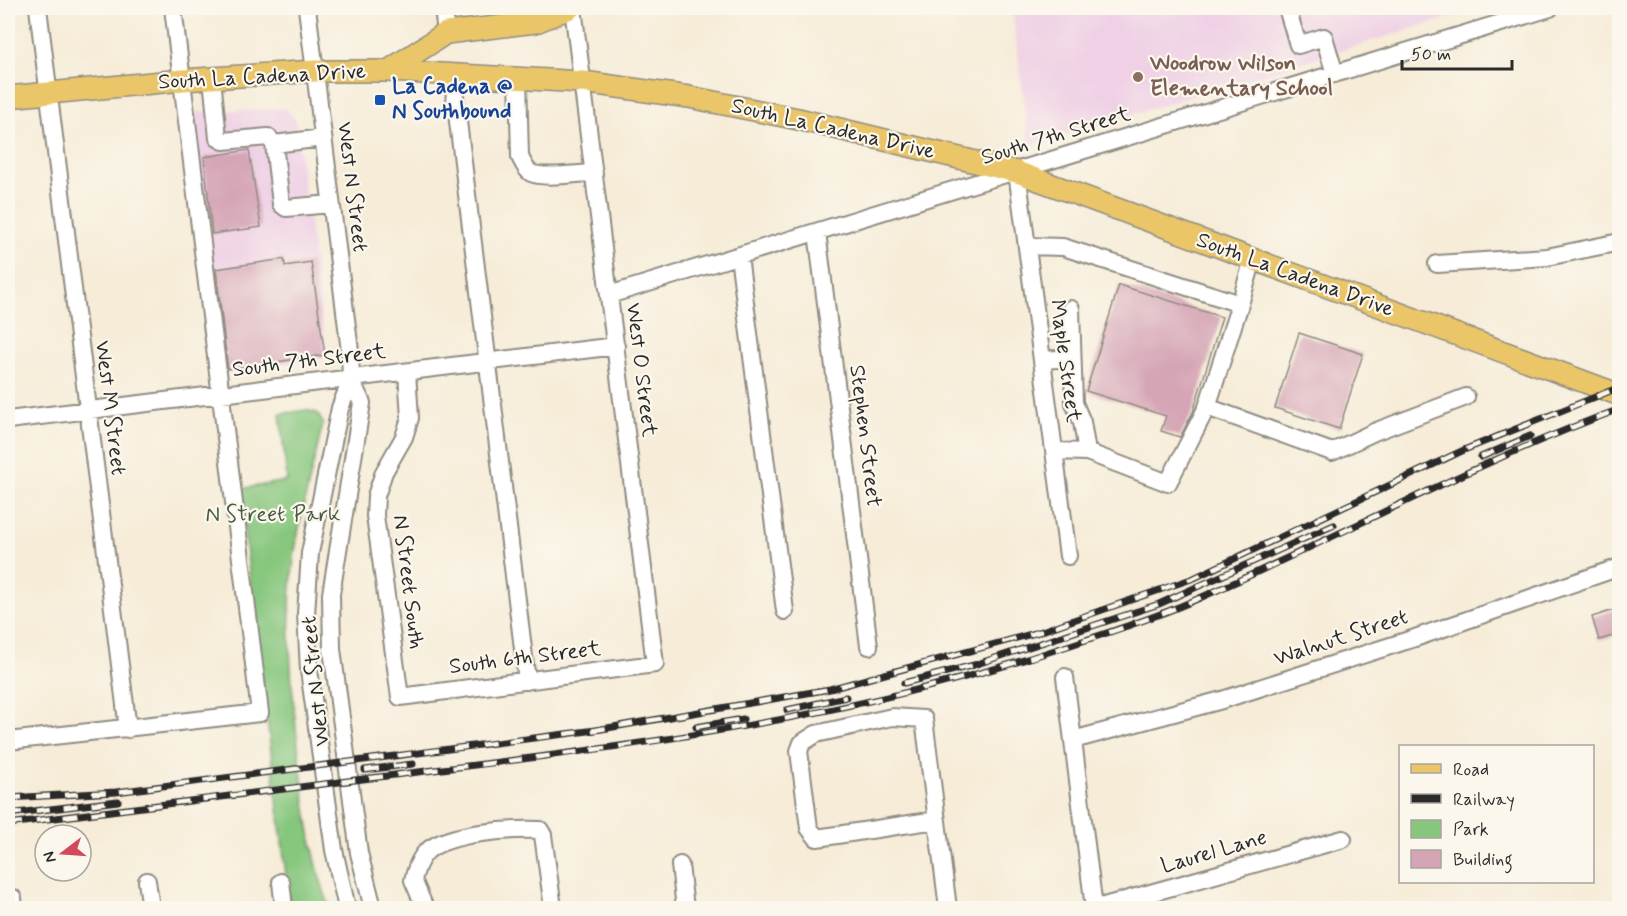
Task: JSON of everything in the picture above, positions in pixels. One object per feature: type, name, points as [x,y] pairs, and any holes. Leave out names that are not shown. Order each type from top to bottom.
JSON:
[{"type":"main road","points":[[388,71],[446,33],[536,22],[571,8]]},
{"type":"main road","name":"South La Cadena Drive","points":[[8,97],[183,80],[315,71],[452,73],[583,81],[689,97],[798,119],[1017,172],[1620,395]]},
{"type":"street","name":"West M Street","points":[[38,8],[128,729]]},
{"type":"street","points":[[8,741],[260,713],[173,8]]},
{"type":"street","name":"West N Street","points":[[307,8],[350,351],[351,380],[340,408],[313,542],[306,614],[309,670],[334,850],[347,909]]},
{"type":"street","points":[[442,8],[446,33]]},
{"type":"street","name":"West O Street","points":[[571,8],[583,81],[655,664]]},
{"type":"street","points":[[1287,8],[1298,45],[1324,37],[1335,74]]},
{"type":"street","name":"South 7th Street","points":[[609,295],[1550,8]]},
{"type":"street","points":[[452,73],[485,363],[527,681]]},
{"type":"street","points":[[518,77],[520,157],[524,165],[531,172],[541,175],[594,173]]},
{"type":"street","points":[[212,78],[218,138],[223,141],[268,137],[274,144],[281,204],[286,208],[332,204]]},
{"type":"street","points":[[274,144],[323,138]]},
{"type":"street","name":"Maple Street","points":[[1017,172],[1068,556]]},
{"type":"street","name":"Stephen Street","points":[[817,232],[869,646]]},
{"type":"street","points":[[1437,264],[1547,256],[1620,242]]},
{"type":"street","points":[[1027,246],[1063,247],[1240,304]]},
{"type":"street","points":[[739,256],[785,611]]},
{"type":"street","points":[[1054,451],[1087,452],[1168,483],[1207,407],[1253,259]]},
{"type":"street","points":[[1071,309],[1074,403],[1082,422],[1087,452]]},
{"type":"street","name":"South 7th Street","points":[[8,420],[616,346]]},
{"type":"street","points":[[1042,360],[1072,358]]},
{"type":"street","name":"N Street South","points":[[400,697],[375,516],[376,496],[384,472],[404,437],[410,418],[406,372]]},
{"type":"street","name":"West N Street","points":[[351,380],[362,403],[330,594],[332,649],[359,853],[373,909]]},
{"type":"street","points":[[1207,407],[1332,452],[1374,432],[1466,397]]},
{"type":"street","name":"Walnut Street","points":[[1073,740],[1222,700],[1416,638],[1620,567]]},
{"type":"street","name":"South 6th Street","points":[[400,697],[655,664]]},
{"type":"street","points":[[1065,677],[1095,909]]},
{"type":"street","points":[[936,820],[817,838],[809,828],[799,751],[802,743],[816,734],[892,717],[924,719],[948,909]]},
{"type":"street","points":[[425,909],[413,880],[419,861],[441,843],[492,833],[540,830],[544,842],[553,909]]},
{"type":"street","name":"Laurel Lane","points":[[1095,909],[1343,839]]},
{"type":"street","points":[[680,865],[685,909]]},
{"type":"street","points":[[147,880],[151,909]]},
{"type":"street","points":[[281,882],[284,909]]},
{"type":"shaded area","name":"Woodrow Wilson Elementary School","points":[[1012,8],[1480,8],[1029,146]]},
{"type":"shaded area","points":[[286,108],[295,119],[327,354],[322,358],[226,372],[189,113]]},
{"type":"green space","name":"N Street Park","points":[[306,410],[317,413],[323,423],[294,556],[290,599],[291,673],[308,823],[319,875],[330,908],[290,908],[239,489],[287,481],[280,414]]},
{"type":"building","points":[[249,150],[261,227],[212,234],[204,157]]},
{"type":"building","points":[[284,259],[285,266],[311,262],[325,355],[228,369],[216,269]]},
{"type":"building","points":[[1119,285],[1222,317],[1193,412],[1180,437],[1161,431],[1166,416],[1086,391]]},
{"type":"building","points":[[1299,333],[1363,354],[1339,429],[1275,408]]},
{"type":"building","points":[[1620,608],[1620,634],[1599,640],[1592,617]]},
{"type":"railway","points":[[8,798],[116,792],[596,730],[830,689],[1039,632],[1194,578],[1464,450],[1620,387]]},
{"type":"railway","points":[[8,824],[660,740],[809,714],[957,679],[1087,640],[1181,606],[1509,454],[1620,409]]},
{"type":"railway","points":[[1481,457],[1530,436]]},
{"type":"railway","points":[[904,683],[974,665],[1159,604],[1334,525]]},
{"type":"railway","points":[[787,710],[846,697]]},
{"type":"railway","points":[[696,727],[743,719]]},
{"type":"railway","points":[[365,770],[413,764]]},
{"type":"railway","points":[[8,814],[118,801]]},
{"type":"place","name":"Woodrow Wilson Elementary School","points":[[1138,77]]},
{"type":"place","name":"La Cadena @ N Southbound","points":[[380,100]]}]
